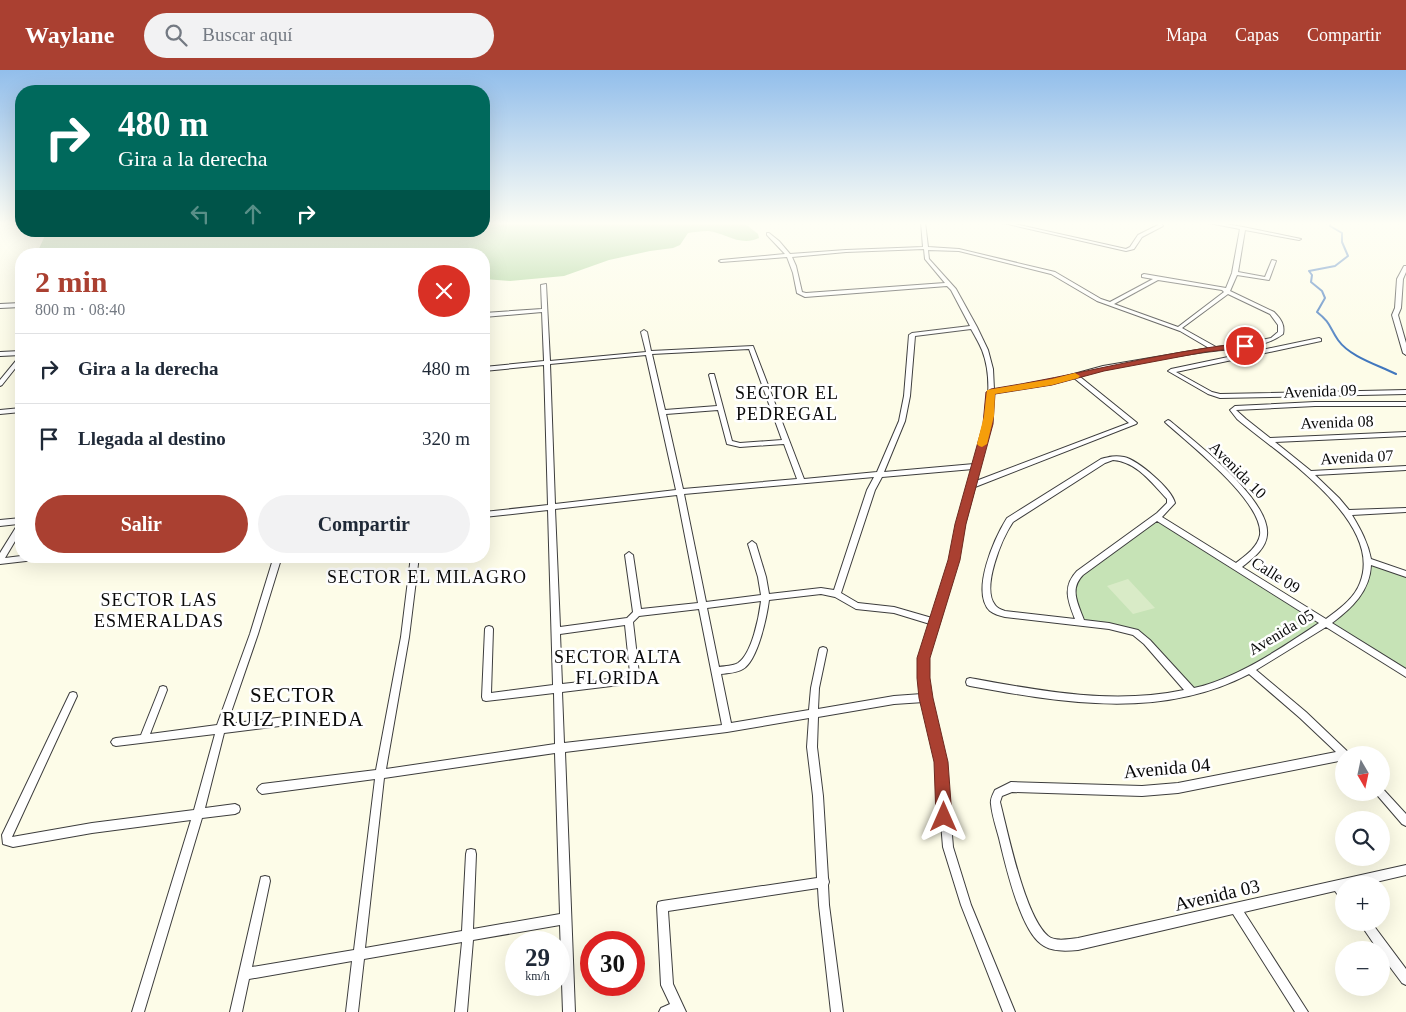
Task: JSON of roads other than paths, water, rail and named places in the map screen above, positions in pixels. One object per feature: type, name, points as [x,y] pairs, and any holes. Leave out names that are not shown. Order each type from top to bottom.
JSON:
[{"type":"street","points":[[794,266],[800,293],[805,295],[949,284]]},
{"type":"street","points":[[933,266],[949,284],[974,327],[989,363],[991,392],[989,416],[961,524],[954,560],[924,658],[923,678],[941,762],[948,847],[969,913],[1009,1012]]},
{"type":"street","points":[[1024,266],[1053,273],[1092,297],[1178,329],[1214,348]]},
{"type":"street","points":[[1178,329],[1228,291],[1236,266]]},
{"type":"street","points":[[1235,273],[1267,279],[1272,266]]},
{"type":"street","points":[[1406,268],[1400,279],[1398,308],[1395,315],[1406,353]]},
{"type":"street","points":[[991,392],[1052,382],[1103,368],[1214,348],[1245,346],[1273,339],[1281,333],[1281,325],[1275,316],[1228,291],[1144,276]]},
{"type":"street","points":[[1110,304],[1158,278]]},
{"type":"street","points":[[544,285],[569,1012]]},
{"type":"street","points":[[0,306],[15,305]]},
{"type":"street","points":[[490,315],[545,310]]},
{"type":"street","points":[[837,594],[872,490],[897,435],[905,412],[912,335],[974,327]]},
{"type":"street","points":[[644,332],[680,492],[727,728]]},
{"type":"street","points":[[1319,340],[1171,371],[1210,393],[1220,396],[1406,392]]},
{"type":"street","points":[[490,368],[648,353],[752,347],[801,481]]},
{"type":"street","points":[[0,354],[15,353]]},
{"type":"street","points":[[0,384],[15,365]]},
{"type":"street","points":[[712,375],[729,443],[740,445],[787,442]]},
{"type":"street","points":[[972,485],[1134,423],[1075,376]]},
{"type":"street","name":"Avenida 09","points":[[1235,408],[1315,404],[1406,404]]},
{"type":"street","points":[[662,412],[720,408]]},
{"type":"street","name":"Avenida 05","points":[[970,682],[1039,695],[1100,702],[1142,700],[1191,692],[1230,679],[1249,669],[1325,624],[1348,607],[1359,594],[1366,577],[1367,561],[1361,537],[1346,513],[1309,473],[1234,412],[1235,408]]},
{"type":"street","points":[[0,412],[15,411]]},
{"type":"street","name":"Avenida 10","points":[[1168,422],[1247,495],[1262,517],[1264,535],[1259,548],[1236,567]]},
{"type":"street","name":"Avenida 08","points":[[1268,440],[1406,434]]},
{"type":"street","points":[[1081,623],[1070,590],[1071,581],[1156,517],[1171,503],[1170,498],[1137,466],[1126,459],[1118,457],[1103,461],[1022,511],[1003,529],[994,550],[987,589],[990,605],[993,609],[1005,614],[1081,623],[1135,632],[1147,642],[1191,692]]},
{"type":"street","points":[[490,513],[680,492],[976,466]]},
{"type":"street","name":"Avenida 07","points":[[1309,473],[1406,468]]},
{"type":"street","points":[[1346,513],[1406,510]]},
{"type":"street","name":"Calle 09","points":[[1156,517],[1406,673]]},
{"type":"street","points":[[0,523],[15,521]]},
{"type":"street","points":[[0,560],[15,535]]},
{"type":"street","points":[[716,671],[738,668],[750,657],[765,598],[752,544]]},
{"type":"street","points":[[630,555],[636,614]]},
{"type":"street","points":[[0,560],[15,559]]},
{"type":"street","points":[[1367,561],[1406,574]]},
{"type":"street","points":[[138,1012],[198,814],[221,728],[254,634],[276,563]]},
{"type":"street","points":[[352,1012],[380,774],[404,637],[414,563]]},
{"type":"street","points":[[557,631],[629,621],[636,614],[821,591],[837,594],[856,606],[894,610],[936,622]]},
{"type":"street","points":[[489,629],[486,697],[628,680],[635,674],[629,621]]},
{"type":"street","points":[[823,650],[815,688],[812,715],[812,747],[818,796],[824,905],[837,1012]]},
{"type":"street","points":[[1249,669],[1303,715],[1336,746]]},
{"type":"street","points":[[144,738],[163,690]]},
{"type":"street","points":[[73,696],[7,835],[7,840],[13,842],[92,828],[235,809]]},
{"type":"street","points":[[262,789],[560,748],[727,728],[894,700],[926,698]]},
{"type":"street","points":[[116,742],[319,717]]},
{"type":"street","name":"Avenida 04","points":[[1038,934],[1031,923],[1021,893],[995,802],[998,793],[1006,788],[1021,786],[1142,791],[1178,788],[1335,757]]},
{"type":"street","points":[[1388,801],[1406,821]]},
{"type":"street","points":[[461,1012],[471,854]]},
{"type":"street","name":"Avenida 03","points":[[1386,876],[1406,870]]},
{"type":"street","points":[[236,1012],[265,881]]},
{"type":"street","points":[[665,1012],[679,1010],[667,985],[662,906],[824,882]]},
{"type":"street","name":"Avenida 03","points":[[1038,934],[1043,939],[1056,944],[1078,944],[1236,909],[1335,891]]},
{"type":"street","points":[[1236,909],[1302,1012]]},
{"type":"street","points":[[244,974],[566,919]]},
{"type":"street","points":[[1371,931],[1406,979]]},
{"type":"waterway","points":[[1335,266],[1309,271],[1312,275],[1311,282],[1322,291],[1325,298],[1317,312],[1327,322],[1343,346],[1365,360],[1396,374]]},
{"type":"district","name":"SECTOR EL PEDREGAL","points":[[787,403]]},
{"type":"district","name":"SECTOR EL MILAGRO","points":[[427,577]]},
{"type":"district","name":"SECTOR LAS ESMERALDAS","points":[[159,610]]},
{"type":"district","name":"SECTOR ALTA FLORIDA","points":[[618,667]]},
{"type":"district","name":"SECTOR RUIZ PINEDA","points":[[293,707]]}]
